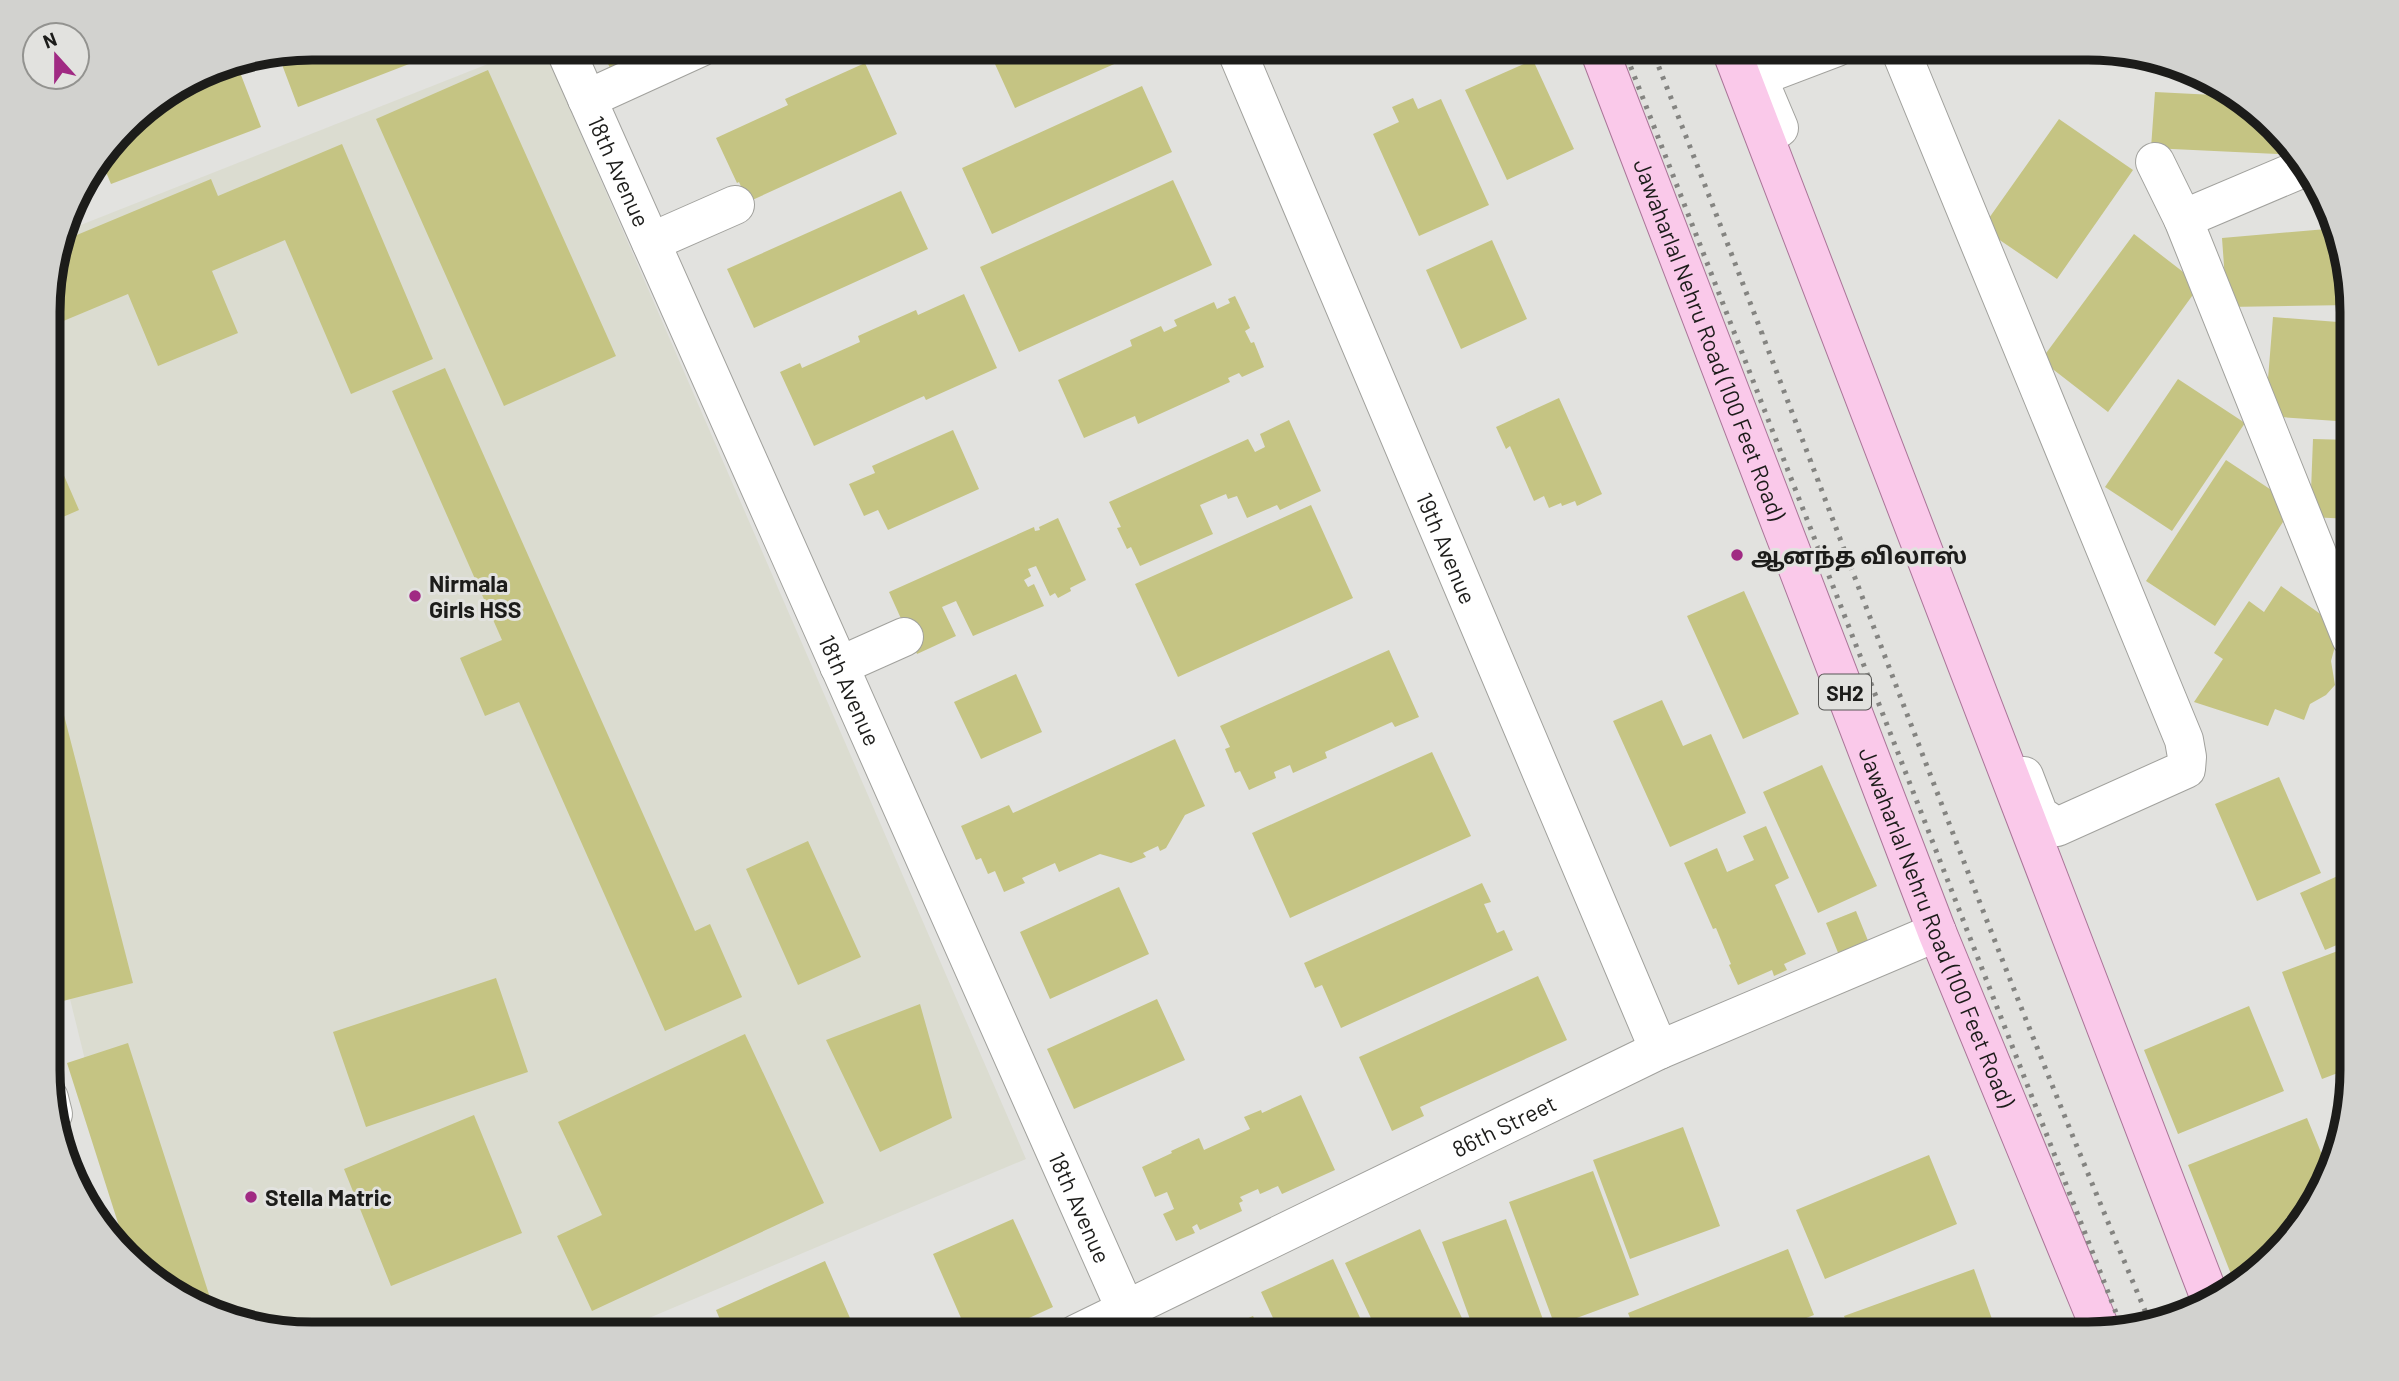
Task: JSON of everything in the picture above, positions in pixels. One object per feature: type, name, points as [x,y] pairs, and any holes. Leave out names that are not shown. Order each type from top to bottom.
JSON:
[{"type":"main road","name":"Jawaharlal Nehru Road (100 Feet Road)","points":[[1603,60],[1937,932],[2097,1321]]},
{"type":"main road","points":[[1736,60],[1797,195],[1994,715],[2207,1291]]},
{"type":"street","name":"18th Avenue","points":[[570,60],[1131,1322]]},
{"type":"street","points":[[587,99],[672,60]]},
{"type":"street","name":"19th Avenue","points":[[1240,60],[1659,1050]]},
{"type":"street","points":[[1797,195],[1760,83],[1771,72],[1803,60]]},
{"type":"street","points":[[1904,60],[2184,740],[2186,769],[2057,827],[2039,815],[1994,715]]},
{"type":"street","points":[[2155,162],[2183,219],[2340,611]]},
{"type":"street","points":[[2183,219],[2296,171]]},
{"type":"street","points":[[651,242],[735,205]]},
{"type":"street","points":[[839,666],[904,638]]},
{"type":"street","name":"86th Street","points":[[1131,1322],[1659,1050],[1937,932]]},
{"type":"shaded area","name":"Nirmala Girls HSS","points":[[498,60],[549,60],[1026,1159],[639,1322],[312,1322],[263,1317],[215,1302],[186,1288],[133,1248],[60,959],[60,295],[64,263],[74,228]]},
{"type":"building","points":[[419,60],[298,107],[281,62]]},
{"type":"building","points":[[606,60],[630,60],[611,70]]},
{"type":"building","points":[[1003,60],[1121,61],[1015,108],[995,64]]},
{"type":"building","points":[[1533,60],[1574,149],[1507,180],[1465,90]]},
{"type":"building","points":[[865,63],[897,134],[748,202],[716,138],[788,105],[785,99]]},
{"type":"building","points":[[239,70],[261,127],[111,184],[105,168],[122,145],[145,122],[186,93]]},
{"type":"building","points":[[488,70],[616,356],[504,406],[376,119]]},
{"type":"building","points":[[1142,86],[1172,152],[992,234],[962,168]]},
{"type":"building","points":[[2155,92],[2216,95],[2254,122],[2284,154],[2151,148]]},
{"type":"building","points":[[1413,98],[1418,109],[1441,99],[1489,205],[1419,236],[1373,134],[1399,122],[1392,107]]},
{"type":"building","points":[[2059,119],[2133,170],[2057,279],[1982,228]]},
{"type":"building","points":[[342,144],[433,359],[351,394],[285,240],[212,271],[238,333],[158,366],[128,294],[60,322],[64,263],[71,237],[211,179],[218,196]]},
{"type":"building","points":[[1173,180],[1212,265],[1019,352],[980,267]]},
{"type":"building","points":[[901,191],[928,249],[754,328],[727,269]]},
{"type":"building","points":[[2325,229],[2335,263],[2340,305],[2227,307],[2222,238]]},
{"type":"building","points":[[2134,234],[2200,285],[2108,412],[2041,360]]},
{"type":"building","points":[[1492,240],[1527,319],[1461,349],[1426,270]]},
{"type":"building","points":[[964,294],[997,368],[926,400],[924,396],[814,446],[780,372],[800,363],[802,368],[860,342],[858,336],[916,310],[918,315]]},
{"type":"building","points":[[1235,296],[1250,328],[1245,331],[1251,343],[1254,342],[1264,367],[1242,377],[1239,373],[1228,378],[1230,382],[1138,424],[1135,416],[1084,438],[1058,380],[1132,346],[1130,340],[1161,326],[1164,332],[1177,326],[1174,320],[1214,302],[1217,309],[1230,303],[1228,299]]},
{"type":"building","points":[[2273,317],[2340,322],[2340,421],[2265,416]]},
{"type":"building","points":[[445,368],[695,931],[710,924],[742,997],[665,1031],[519,702],[485,716],[460,658],[502,640],[392,391]]},
{"type":"building","points":[[2178,379],[2245,423],[2172,531],[2105,487]]},
{"type":"building","points":[[1559,398],[1602,494],[1577,506],[1575,501],[1549,508],[1544,496],[1534,501],[1510,446],[1506,449],[1496,427]]},
{"type":"building","points":[[1289,420],[1321,491],[1280,510],[1277,505],[1247,518],[1237,496],[1228,499],[1226,494],[1200,505],[1213,534],[1140,566],[1131,547],[1127,549],[1117,528],[1121,527],[1109,502],[1248,439],[1255,452],[1265,447],[1260,434]]},
{"type":"building","points":[[953,430],[979,489],[888,530],[878,510],[864,516],[849,484],[875,473],[872,466]]},
{"type":"building","points":[[2313,439],[2340,440],[2340,518],[2310,517]]},
{"type":"building","points":[[2226,460],[2294,505],[2215,626],[2146,581]]},
{"type":"building","points":[[60,466],[79,510],[60,518]]},
{"type":"building","points":[[1311,505],[1353,598],[1178,677],[1135,584]]},
{"type":"building","points":[[1058,518],[1086,580],[1058,598],[1055,593],[1050,596],[1036,566],[1028,569],[1031,576],[1024,580],[1028,587],[1034,584],[1044,606],[973,636],[956,601],[942,607],[956,636],[917,654],[889,592],[1034,527],[1035,531],[1040,530],[1039,527]]},
{"type":"building","points":[[2281,586],[2340,628],[2331,661],[2335,685],[2326,695],[2310,704],[2304,720],[2275,709],[2268,726],[2194,702],[2223,659],[2214,653],[2249,601],[2264,612]]},
{"type":"building","points":[[1744,591],[1799,714],[1743,739],[1687,616]]},
{"type":"building","points":[[1389,650],[1419,717],[1395,727],[1392,722],[1325,752],[1327,758],[1293,773],[1290,765],[1274,772],[1276,778],[1249,790],[1240,771],[1235,773],[1225,749],[1230,747],[1220,726]]},
{"type":"building","points":[[1016,674],[1042,732],[981,759],[954,702]]},
{"type":"building","points":[[60,700],[133,983],[63,1001],[60,989]]},
{"type":"building","points":[[1662,700],[1683,746],[1711,734],[1746,813],[1670,847],[1613,721]]},
{"type":"building","points":[[1175,739],[1205,806],[1185,815],[1166,848],[1160,851],[1158,846],[1143,853],[1146,857],[1131,863],[1100,854],[1059,872],[1055,863],[1022,878],[1025,883],[1004,892],[995,871],[988,874],[981,858],[976,860],[961,826],[1009,805],[1013,813]]},
{"type":"building","points":[[1432,752],[1471,836],[1290,918],[1252,833]]},
{"type":"building","points":[[1822,765],[1877,886],[1818,913],[1763,792]]},
{"type":"building","points":[[2279,777],[2321,873],[2257,901],[2215,804]]},
{"type":"building","points":[[1766,826],[1789,878],[1775,885],[1806,954],[1784,964],[1787,970],[1774,976],[1772,970],[1738,985],[1716,928],[1713,929],[1684,863],[1717,848],[1727,872],[1754,860],[1743,836]]},
{"type":"building","points":[[808,841],[861,957],[798,985],[746,869]]},
{"type":"building","points":[[2340,875],[2340,944],[2325,950],[2300,893]]},
{"type":"building","points":[[1482,883],[1491,902],[1484,904],[1497,933],[1504,930],[1513,950],[1341,1028],[1322,985],[1315,988],[1304,963]]},
{"type":"building","points":[[1119,887],[1149,954],[1050,999],[1020,932]]},
{"type":"building","points":[[1856,911],[1873,953],[1843,965],[1826,923]]},
{"type":"building","points":[[2340,950],[2340,1072],[2322,1079],[2282,972]]},
{"type":"building","points":[[1538,976],[1567,1040],[1420,1107],[1424,1116],[1392,1131],[1359,1057]]},
{"type":"building","points":[[496,978],[528,1072],[366,1127],[333,1032]]},
{"type":"building","points":[[1157,999],[1185,1060],[1074,1109],[1047,1049]]},
{"type":"building","points":[[920,1004],[952,1118],[880,1152],[826,1040]]},
{"type":"building","points":[[2249,1006],[2284,1091],[2178,1134],[2144,1050]]},
{"type":"building","points":[[745,1034],[824,1203],[592,1311],[557,1236],[602,1215],[558,1122]]},
{"type":"building","points":[[128,1043],[211,1300],[186,1288],[158,1269],[122,1236],[67,1063]]},
{"type":"building","points":[[1301,1095],[1335,1170],[1282,1194],[1278,1186],[1260,1194],[1258,1189],[1240,1197],[1243,1201],[1239,1203],[1242,1211],[1200,1230],[1197,1224],[1192,1227],[1195,1233],[1176,1241],[1163,1214],[1174,1209],[1167,1192],[1155,1197],[1142,1167],[1199,1138],[1204,1150],[1250,1129],[1244,1117],[1261,1110],[1262,1113]]},
{"type":"building","points":[[474,1115],[522,1233],[391,1286],[344,1169]]},
{"type":"building","points":[[2307,1118],[2323,1158],[2306,1195],[2277,1236],[2254,1259],[2231,1274],[2188,1165]]},
{"type":"building","points":[[1683,1127],[1720,1226],[1630,1259],[1593,1160]]},
{"type":"building","points":[[1929,1155],[1957,1224],[1825,1279],[1796,1210]]},
{"type":"building","points":[[1593,1171],[1639,1295],[1566,1322],[1554,1322],[1509,1202]]},
{"type":"building","points":[[1013,1219],[1053,1307],[1020,1322],[963,1322],[933,1254]]},
{"type":"building","points":[[1506,1219],[1544,1322],[1471,1322],[1442,1242]]},
{"type":"building","points":[[1420,1229],[1464,1322],[1373,1322],[1345,1263]]},
{"type":"building","points":[[1788,1249],[1814,1315],[1796,1322],[1632,1322],[1628,1313]]},
{"type":"building","points":[[1333,1259],[1362,1322],[1275,1322],[1261,1292]]},
{"type":"building","points":[[825,1261],[852,1322],[721,1322],[716,1310]]},
{"type":"building","points":[[1974,1269],[1993,1322],[1846,1322],[1844,1316]]},
{"type":"building","points":[[1253,1316],[1256,1322],[1239,1322]]},
{"type":"railway","points":[[1628,60],[2119,1319]]},
{"type":"railway","points":[[1656,60],[1957,844],[2147,1314]]},
{"type":"place","name":"ஆனந்த விலாஸ்","points":[[1737,555]]},
{"type":"place","name":"Nirmala Girls HSS","points":[[415,596]]},
{"type":"place","name":"Stella Matric","points":[[251,1197]]}]
